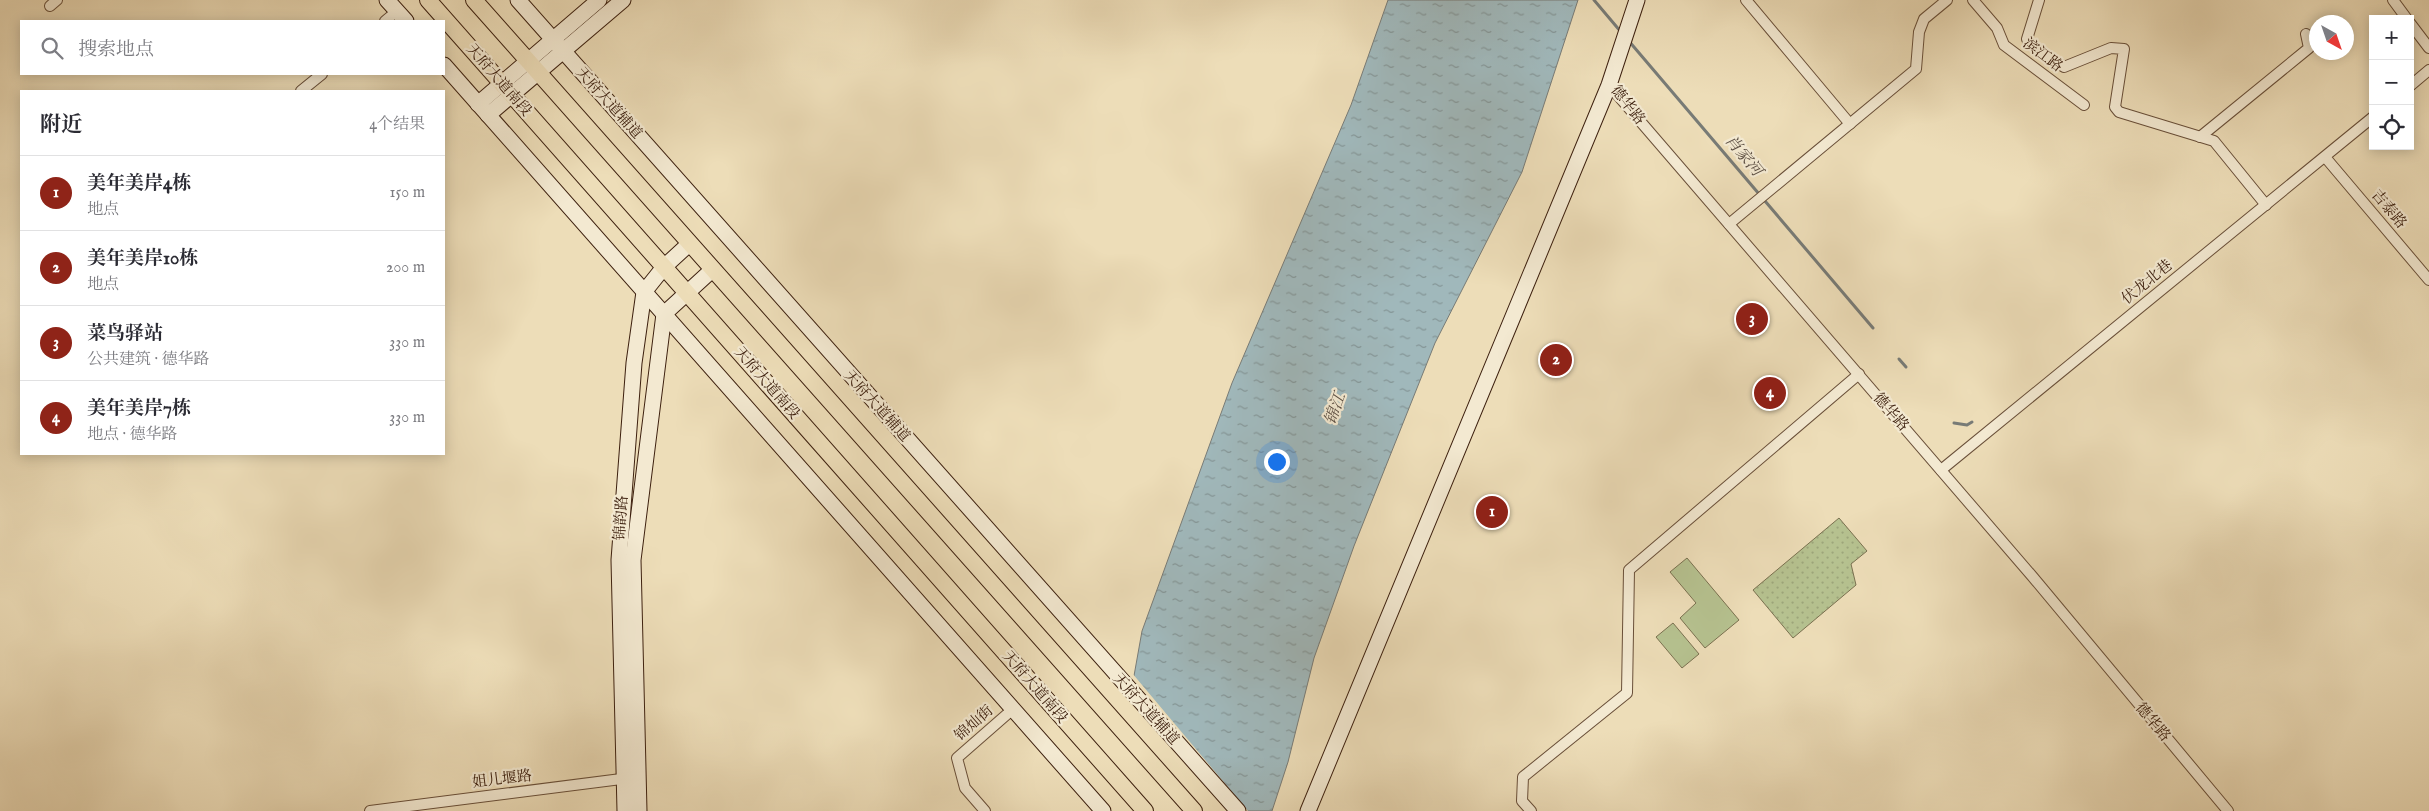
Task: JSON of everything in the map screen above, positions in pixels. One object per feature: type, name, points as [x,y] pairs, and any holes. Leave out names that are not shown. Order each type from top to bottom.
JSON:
[{"type":"main road","name":"天府大道南段","points":[[428,0],[1145,811]]},
{"type":"main road","points":[[474,0],[1194,811]]},
{"type":"street","name":"天府大道辅道","points":[[518,0],[1238,811]]},
{"type":"street","points":[[533,67],[552,40],[598,0]]},
{"type":"street","points":[[483,110],[533,67],[563,51],[623,0]]},
{"type":"street","name":"德华路","points":[[1637,0],[1609,85],[1941,470],[2228,811]]},
{"type":"street","points":[[1746,0],[1850,124]]},
{"type":"street","points":[[1729,224],[1916,69],[1919,32],[1924,19],[1947,0]]},
{"type":"street","name":"滨江路","points":[[1973,0],[1997,28],[2004,45],[2084,105]]},
{"type":"street","points":[[2039,0],[2027,39],[2030,43],[2064,67],[2111,48],[2124,50],[2115,107],[2119,112],[2214,141]]},
{"type":"street","points":[[2393,0],[2404,15]]},
{"type":"street","points":[[386,20],[397,11]]},
{"type":"street","points":[[2414,28],[2429,48]]},
{"type":"street","points":[[2200,137],[2309,48],[2306,34]]},
{"type":"street","points":[[445,66],[1099,807]]},
{"type":"street","points":[[2414,83],[2429,70]]},
{"type":"street","points":[[302,90],[321,75]]},
{"type":"street","points":[[1308,811],[1609,85]]},
{"type":"street","name":"伏龙北巷","points":[[1941,470],[2369,121]]},
{"type":"street","points":[[2212,128],[2214,141],[2266,205]]},
{"type":"street","name":"吉泰路","points":[[2325,157],[2429,280]]},
{"type":"street","points":[[644,292],[664,267],[689,244]]},
{"type":"street","points":[[664,314],[712,270]]},
{"type":"street","name":"锦韵路","points":[[639,811],[630,777],[619,560],[620,522],[634,363],[644,292]]},
{"type":"street","name":"锦韵路","points":[[625,811],[630,777],[634,560],[664,314]]},
{"type":"street","points":[[1531,811],[1522,801],[1523,778],[1627,693],[1628,570],[1859,374]]},
{"type":"street","name":"锦灿街","points":[[985,811],[965,788],[956,758],[1013,710]]},
{"type":"street","name":"姐儿堰路","points":[[370,811],[630,777]]},
{"type":"green space","points":[[1839,518],[1867,551],[1851,564],[1856,585],[1793,638],[1753,590]]},
{"type":"green space","points":[[1687,558],[1739,620],[1705,648],[1680,618],[1696,603],[1670,572]]},
{"type":"green space","points":[[1673,623],[1699,654],[1682,668],[1656,637]]},
{"type":"water","name":"锦江","points":[[1388,0],[1578,0],[1522,172],[1435,343],[1354,546],[1314,658],[1288,762],[1272,811],[1133,811],[1137,774],[1132,687],[1142,631],[1232,383],[1351,105]]},
{"type":"pier","points":[[1132,673],[1248,811],[1131,811],[1134,774],[1129,719]]},
{"type":"waterway","name":"肖家河","points":[[1594,0],[1621,32]]},
{"type":"waterway","name":"肖家河","points":[[1628,40],[1873,328]]},
{"type":"waterway","name":"肖家河","points":[[1899,359],[1906,367]]},
{"type":"waterway","name":"肖家河","points":[[1954,423],[1967,425],[1972,422]]},
{"type":"place","name":"菜鸟驿站","points":[[1752,319]]},
{"type":"place","name":"美年美岸10栋","points":[[1556,360]]},
{"type":"place","name":"美年美岸7栋","points":[[1770,393]]},
{"type":"place","name":"美年美岸4栋","points":[[1492,512]]}]
